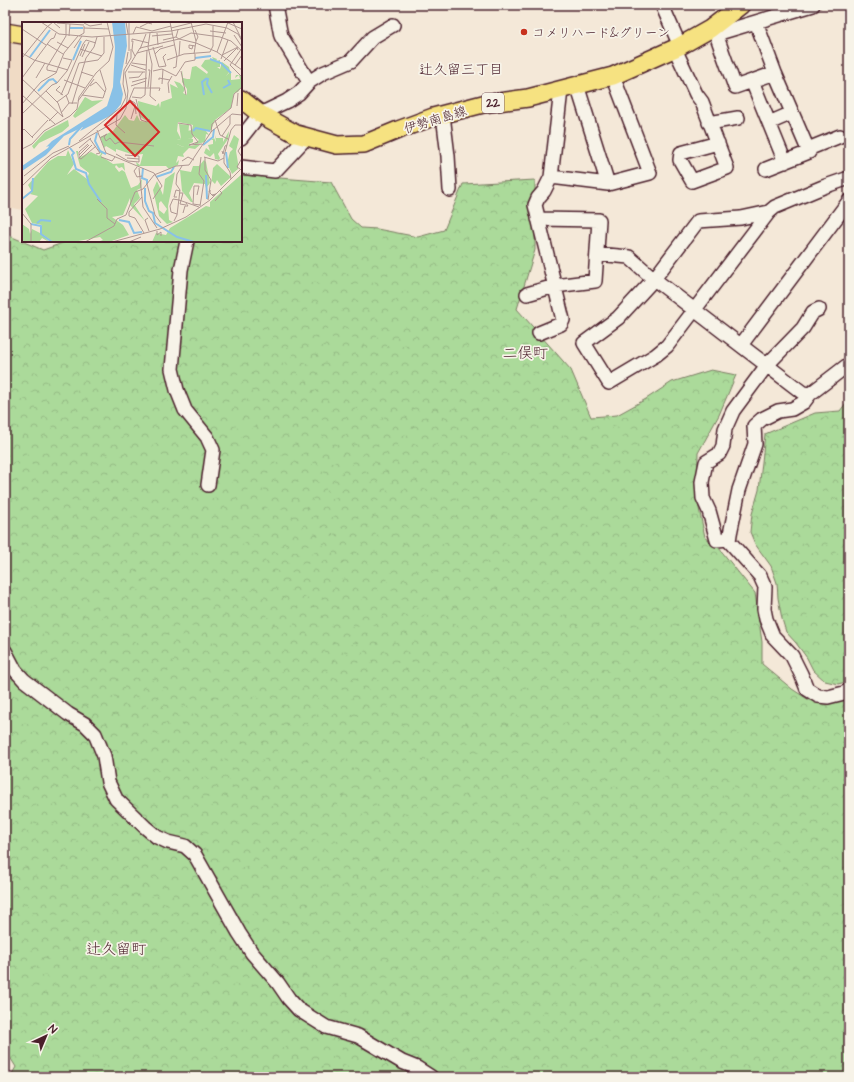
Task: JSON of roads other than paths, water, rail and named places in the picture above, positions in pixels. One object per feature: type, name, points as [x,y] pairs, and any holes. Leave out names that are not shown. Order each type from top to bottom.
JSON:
[{"type":"main road","name":"伊勢南島線","points":[[242,99],[260,114],[296,134],[336,145],[364,144],[433,118],[483,104],[528,98],[614,76],[713,32],[741,5]]},
{"type":"main road","points":[[5,32],[22,35]]},
{"type":"street","points":[[275,5],[281,36],[309,82]]},
{"type":"street","points":[[662,5],[696,94],[702,102],[718,143]]},
{"type":"street","points":[[775,73],[735,87],[713,32],[756,22],[813,5]]},
{"type":"street","points":[[756,22],[775,73],[809,152],[766,169]]},
{"type":"street","points":[[242,137],[260,114],[287,101],[299,93],[309,82],[323,73],[351,61],[373,37],[394,25]]},
{"type":"street","points":[[551,177],[608,184],[650,173],[614,76]]},
{"type":"street","points":[[752,81],[785,162]]},
{"type":"street","points":[[569,88],[608,184]]},
{"type":"street","points":[[539,333],[560,324],[563,320],[535,205],[551,177],[569,88]]},
{"type":"street","points":[[769,124],[792,113]]},
{"type":"street","points":[[444,115],[450,190]]},
{"type":"street","points":[[710,123],[738,118]]},
{"type":"street","points":[[808,149],[840,136]]},
{"type":"street","points":[[242,167],[275,171],[307,137]]},
{"type":"street","points":[[769,212],[741,218],[698,221],[654,279],[618,318],[584,343],[609,383],[656,355],[667,346],[769,212],[775,207],[849,178]]},
{"type":"street","points":[[741,345],[849,201]]},
{"type":"street","points":[[527,294],[554,286],[595,281],[599,220],[538,219]]},
{"type":"street","points":[[186,242],[181,270],[172,369],[177,390],[185,410],[207,437],[213,450],[208,485]]},
{"type":"street","points":[[597,254],[629,257],[654,279],[767,365],[803,392],[810,394]]},
{"type":"street","points":[[729,539],[717,540],[709,511],[703,498],[702,482],[706,462],[719,454],[723,446],[725,429],[733,411],[767,365],[803,328],[813,312],[819,309]]},
{"type":"street","points":[[849,364],[810,394],[804,402],[792,409],[778,411],[762,419],[754,426],[755,444],[739,490],[729,539],[729,541],[760,576],[765,586],[764,609],[766,619],[773,636],[792,656],[807,689],[818,696],[828,697],[844,694],[849,690]]},
{"type":"street","points":[[5,651],[16,670],[24,680],[68,714],[85,724],[95,734],[104,756],[108,782],[116,799],[157,836],[168,842],[185,846],[195,855],[252,953],[299,1010],[326,1027],[358,1036],[431,1077]]},
{"type":"place","name":"コメリハード&グリーン","points":[[524,32]]},
{"type":"district","name":"辻久留三丁目","points":[[461,69]]},
{"type":"district","name":"二俣町","points":[[525,353]]},
{"type":"district","name":"辻久留町","points":[[116,949]]}]
